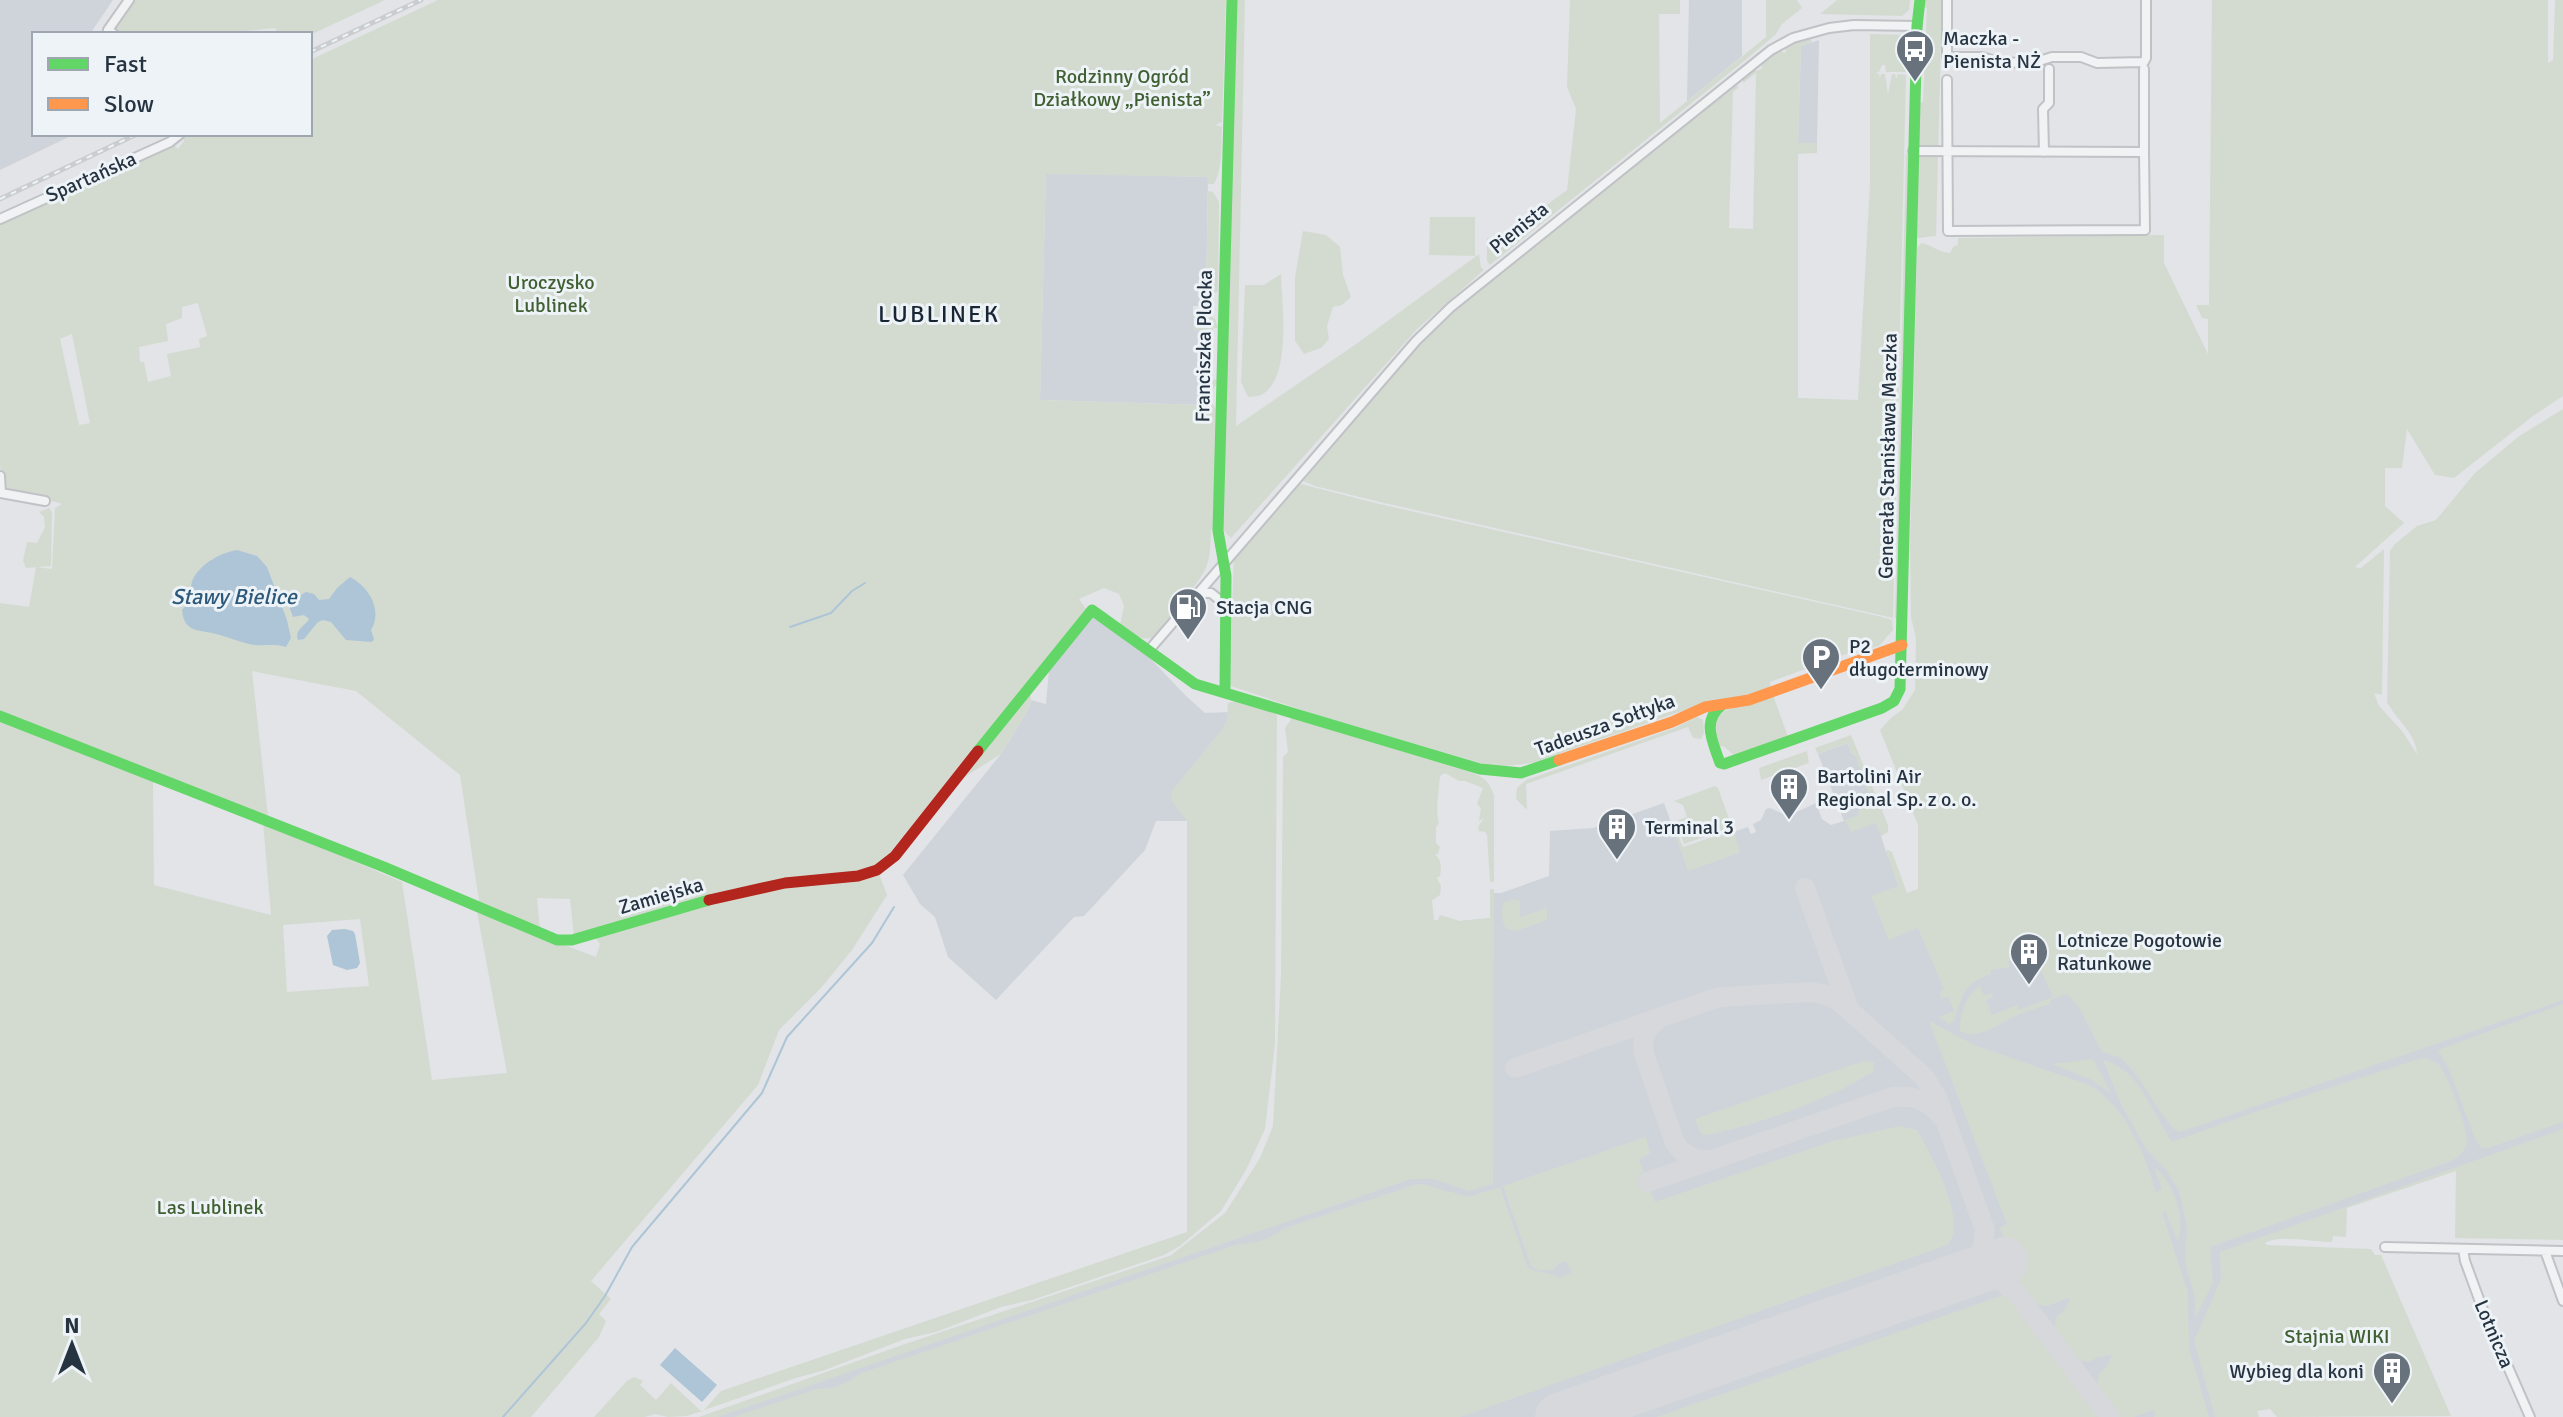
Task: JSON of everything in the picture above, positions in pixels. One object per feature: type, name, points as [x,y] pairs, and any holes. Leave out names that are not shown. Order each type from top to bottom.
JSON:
[{"type":"street","points":[[111,32],[108,30],[129,0]]},
{"type":"street","name":"Franciszka Plocka","points":[[1225,691],[1226,605],[1218,531],[1232,0]]},
{"type":"street","points":[[1917,26],[1920,0]]},
{"type":"street","points":[[1947,0],[1947,57],[1982,57],[2001,63],[2081,57],[2097,63],[2144,62],[2146,0]]},
{"type":"street","name":"Pienista","points":[[1150,649],[1223,561],[1442,314],[1758,60],[1793,38],[1854,25],[1917,26]]},
{"type":"street","name":"Generała Stanisława Maczka","points":[[1708,722],[1721,764],[1889,705],[1897,698],[1900,689],[1917,26]]},
{"type":"street","points":[[2044,152],[2043,109],[2049,103],[2049,69]]},
{"type":"street","points":[[1947,80],[1948,231],[2145,230],[2144,69]]},
{"type":"street","name":"Spartańska","points":[[0,219],[178,136]]},
{"type":"street","points":[[1913,151],[2144,152]]},
{"type":"street","points":[[0,476],[0,493],[45,501]]},
{"type":"street","points":[[1197,593],[1211,593],[1226,605]]},
{"type":"street","name":"Zamiejska","points":[[0,716],[372,862],[557,940],[572,940],[754,890],[818,878],[872,874],[881,869],[895,856],[1089,612],[1095,611],[1195,684],[1225,691]]},
{"type":"street","name":"Tadeusza Sołtyka","points":[[1225,691],[1480,769],[1508,773],[1536,769],[1705,707],[1749,700],[1902,645]]},
{"type":"street","points":[[1687,716],[1698,715],[1708,722],[1712,713],[1722,705]]},
{"type":"street","points":[[2385,1247],[2563,1251]]},
{"type":"street","name":"Lotnicza","points":[[2463,1249],[2483,1310],[2530,1417]]},
{"type":"street","points":[[2545,1251],[2563,1301]]},
{"type":"shaded area","points":[[0,0],[113,0],[91,32],[32,32],[32,136],[71,136],[0,170]]},
{"type":"shaded area","points":[[1689,0],[1742,0],[1742,56],[1687,101]]},
{"type":"shaded area","points":[[1819,40],[1817,143],[1798,143],[1801,46]]},
{"type":"shaded area","points":[[1046,173],[1208,177],[1206,300],[1204,306],[1193,306],[1193,329],[1205,330],[1203,405],[1040,400]]},
{"type":"shaded area","points":[[1094,616],[1145,653],[1205,713],[1231,712],[1187,821],[1156,821],[1145,850],[1084,916],[1074,917],[996,1000],[948,957],[935,917],[920,904],[903,875],[1001,754],[1031,700],[1046,704],[1049,670]]},
{"type":"shaded area","points":[[1848,743],[1851,753],[1856,756],[1883,832],[1881,836],[1886,852],[1939,972],[2045,936],[2563,997],[2563,1130],[2220,1253],[2226,1273],[2217,1417],[700,1417],[1420,1170],[1460,921],[1490,918],[1490,893],[1501,893],[1549,876],[1550,831],[1593,828],[1664,803],[1681,850],[1748,827],[1751,834],[1756,832],[1753,824],[1761,820],[1766,809],[1770,808],[1788,816],[1816,803],[1822,819],[1831,825],[1844,821],[1818,754]]},
{"type":"green space","points":[[133,0],[385,0],[312,34],[277,32],[275,28],[238,32],[120,32],[117,24]]},
{"type":"green space","points":[[438,0],[1226,0],[1222,122],[1215,125],[1222,127],[1221,157],[1214,184],[1208,184],[1207,177],[1046,174],[1040,400],[1203,405],[1204,399],[1210,401],[1216,409],[1214,529],[1211,530],[1210,552],[1203,573],[1186,600],[1155,637],[1140,638],[1120,625],[1124,606],[1119,594],[1104,588],[1079,599],[1086,609],[1029,681],[1031,700],[1027,712],[1001,754],[936,795],[892,850],[878,871],[887,895],[852,950],[821,988],[779,1030],[758,1085],[591,1281],[611,1299],[599,1314],[606,1321],[599,1337],[531,1417],[0,1417],[0,603],[29,607],[36,567],[52,569],[55,508],[62,504],[17,493],[4,486],[0,466],[0,223],[173,144],[178,149],[184,136],[312,136],[312,59]],"holes":[[[198,303],[207,336],[199,339],[200,347],[167,354],[171,376],[148,382],[144,362],[140,362],[139,347],[168,341],[166,324],[182,318],[182,307]],[[72,334],[90,423],[79,425],[60,339]],[[252,671],[356,691],[460,775],[479,901],[540,929],[537,898],[570,899],[574,937],[589,930],[600,944],[596,957],[477,912],[507,1073],[432,1080],[402,882],[263,822],[271,915],[154,885],[153,781],[268,816]],[[360,919],[369,986],[287,992],[283,925]]]},
{"type":"green space","points":[[1235,0],[1245,0],[1236,426],[1359,342],[1479,254],[1484,270],[1417,329],[1231,538],[1222,529]]},
{"type":"green space","points":[[1570,0],[1680,0],[1680,14],[1659,14],[1660,123],[1766,37],[1766,0],[1797,0],[1802,8],[1749,57],[1490,265],[1487,261],[1487,238],[1493,244],[1567,190],[1576,109],[1567,87]]},
{"type":"green space","points":[[1837,0],[1910,0],[1909,10],[1902,16],[1820,14]]},
{"type":"green space","points":[[1924,0],[1942,0],[1936,236],[1917,238],[1919,103],[1923,102],[1927,8],[1923,7]]},
{"type":"green space","points":[[2212,0],[2548,0],[2548,63],[2553,60],[2555,0],[2563,0],[2563,396],[2454,478],[2435,475],[2407,429],[2402,468],[2385,468],[2385,506],[2404,523],[2355,567],[2361,568],[2384,549],[2382,695],[2374,693],[2379,706],[2402,731],[2417,754],[2410,733],[2387,702],[2390,551],[2417,526],[2436,520],[2475,473],[2518,437],[2563,409],[2563,1000],[2180,1132],[2168,1121],[2128,1065],[2120,1058],[2102,1052],[2079,1007],[2067,994],[2050,1000],[2051,1004],[1982,1032],[1967,1034],[1960,1031],[1964,1006],[1980,986],[1984,996],[1992,993],[1993,997],[1986,1000],[1992,1015],[2017,1005],[2019,1010],[2053,997],[2035,957],[2029,955],[2028,947],[2024,950],[2029,959],[2025,960],[2023,956],[2008,961],[2010,967],[1991,970],[1991,974],[1969,987],[1954,1021],[1949,1024],[1939,1017],[1954,1011],[1948,997],[1941,999],[1940,992],[1944,989],[1918,928],[1889,940],[1871,896],[1898,886],[1888,850],[1892,852],[1907,893],[1918,889],[1918,825],[1880,730],[1902,710],[1915,690],[1916,638],[1911,617],[1910,548],[1917,247],[1922,243],[1950,253],[1958,245],[1958,238],[2164,235],[2164,263],[2208,354],[2208,319],[2202,318],[2196,305],[2209,305]]},
{"type":"green space","points":[[1870,34],[1905,35],[1906,72],[1886,72],[1885,65],[1882,65],[1875,73],[1880,78],[1881,74],[1885,74],[1888,94],[1892,74],[1896,79],[1898,74],[1906,75],[1893,618],[1380,502],[1301,480],[1426,335],[1455,308],[1734,84],[1739,87],[1733,92],[1729,228],[1753,229],[1756,73],[1743,83],[1743,78],[1754,68],[1757,71],[1762,68],[1762,62],[1781,49],[1783,53],[1786,52],[1785,47],[1810,37],[1812,42],[1801,46],[1798,143],[1817,143],[1817,153],[1798,154],[1798,398],[1858,400],[1870,183]]},
{"type":"green space","points":[[1906,154],[1909,154],[1898,619],[1895,618]]},
{"type":"green space","points":[[1208,191],[1213,192],[1219,202],[1218,291],[1215,293],[1206,293]]},
{"type":"green space","points":[[1430,217],[1475,217],[1475,256],[1429,255]]},
{"type":"green space","points":[[1303,231],[1326,235],[1340,247],[1343,275],[1351,297],[1342,305],[1333,307],[1327,326],[1329,339],[1321,348],[1304,354],[1295,341],[1295,277]]},
{"type":"green space","points":[[1281,274],[1283,340],[1277,374],[1271,387],[1261,395],[1248,397],[1241,382],[1245,285],[1264,285]]},
{"type":"green space","points":[[1193,314],[1210,315],[1218,328],[1213,328],[1212,379],[1217,380],[1213,389],[1207,392],[1204,392],[1205,331],[1193,330]]},
{"type":"green space","points":[[1297,483],[1878,616],[1892,620],[1893,630],[1879,646],[1849,653],[1770,682],[1771,688],[1705,703],[1532,763],[1494,767],[1317,715],[1231,686],[1229,607],[1232,607],[1234,560]]},
{"type":"green space","points":[[49,508],[52,512],[51,566],[26,568],[23,561],[27,542],[37,543],[45,527],[44,517],[39,512]]},
{"type":"green space","points":[[1773,695],[1788,737],[1735,756],[1723,746],[1720,747],[1713,725],[1718,713]]},
{"type":"green space","points":[[1236,701],[1275,713],[1275,1044],[1265,1129],[1246,1170],[1221,1211],[1180,1246],[1164,1255],[1032,1300],[1001,1307],[936,1332],[905,1339],[825,1370],[704,1410],[721,1391],[1187,1232],[1187,821],[1172,801],[1171,792],[1223,728],[1228,703]]},
{"type":"green space","points":[[1697,717],[1703,720],[1701,739],[1693,738],[1688,727],[1526,784],[1527,810],[1516,799],[1517,788],[1526,780],[1675,728]]},
{"type":"green space","points":[[1292,718],[1470,772],[1485,780],[1492,790],[1494,882],[1490,882],[1487,835],[1478,827],[1484,818],[1479,821],[1481,808],[1477,804],[1483,788],[1445,773],[1440,776],[1436,843],[1440,847],[1438,854],[1435,854],[1441,869],[1437,878],[1441,886],[1440,895],[1432,900],[1434,920],[1438,920],[1440,915],[1460,921],[1490,918],[1490,889],[1494,889],[1493,1184],[1468,1191],[1434,1179],[1411,1179],[718,1417],[699,1417],[905,1344],[1170,1256],[1225,1213],[1260,1158],[1273,1126],[1281,975],[1283,757],[1288,752],[1285,728]]},
{"type":"green space","points":[[1851,735],[1888,825],[1888,832],[1881,836],[1876,823],[1851,832],[1845,820],[1859,815],[1858,810],[1873,804],[1856,756],[1851,753],[1848,743],[1818,754],[1815,748]]},
{"type":"green space","points":[[1807,751],[1809,763],[1761,780],[1759,768]]},
{"type":"green space","points":[[1715,786],[1732,827],[1684,844],[1676,821],[1687,817],[1683,805],[1674,801]]},
{"type":"green space","points":[[1674,830],[1683,847],[1733,830],[1740,850],[1739,853],[1688,871]]},
{"type":"green space","points":[[1515,899],[1520,901],[1520,917],[1547,908],[1547,920],[1516,931],[1507,929],[1503,920],[1503,905]]},
{"type":"green space","points":[[2563,1004],[2563,1122],[2481,1148],[2438,1050]]},
{"type":"green space","points":[[1929,1021],[1974,1045],[2089,1085],[2114,1105],[2124,1118],[2140,1147],[2156,1193],[2162,1189],[2154,1167],[2167,1182],[2176,1201],[2180,1222],[2178,1242],[2165,1211],[2162,1212],[2188,1293],[2189,1349],[2209,1417],[2154,1417],[2153,1410],[2134,1417],[2118,1417],[2097,1389],[2099,1373],[2107,1367],[2112,1355],[2097,1357],[2089,1362],[2075,1360],[2054,1332],[2056,1317],[2063,1312],[2070,1300],[2068,1298],[2047,1306],[2032,1304],[2021,1288],[2000,1228],[2007,1224]]},
{"type":"green space","points":[[2422,1058],[2439,1065],[2452,1090],[2467,1142],[2461,1154],[2451,1161],[2210,1247],[2213,1282],[2195,1319],[2195,1298],[2185,1261],[2187,1225],[2179,1191],[2167,1171],[2146,1149],[2122,1106],[2103,1060],[2116,1065],[2136,1083],[2172,1142]]},
{"type":"green space","points":[[2093,1059],[2111,1093],[2090,1079],[2052,1064]]},
{"type":"green space","points":[[1863,1061],[1874,1062],[1874,1071],[1816,1101],[1771,1118],[1707,1135],[1701,1134],[1695,1119]]},
{"type":"green space","points":[[1900,1126],[1917,1130],[1946,1188],[1954,1221],[1953,1235],[1947,1245],[1460,1417],[734,1417],[816,1389],[839,1386],[859,1374],[1238,1244],[1262,1240],[1283,1229],[1415,1185],[1423,1184],[1468,1197],[1500,1187],[1528,1268],[1560,1278],[1572,1272],[1565,1261],[1553,1270],[1538,1270],[1531,1266],[1503,1186],[1646,1137],[1650,1153],[1639,1160],[1655,1202],[1833,1141]]},
{"type":"green space","name":"Stajnia WIKI","points":[[2563,1129],[2563,1240],[2455,1238],[2456,1171],[2347,1208],[2346,1237],[2333,1236],[2332,1242],[2287,1239],[2265,1243],[2371,1249],[2375,1255],[2381,1255],[2451,1416],[2277,1417],[2270,1409],[2257,1411],[2259,1417],[2215,1417],[2194,1341],[2221,1279],[2220,1252]]},
{"type":"green space","points":[[2009,1293],[2102,1417],[1657,1417]]},
{"type":"green space","points":[[634,1377],[643,1381],[640,1385],[656,1400],[671,1383],[701,1411],[687,1416],[594,1417]]},
{"type":"water","name":"Stawy Bielice","points":[[237,550],[257,556],[267,567],[287,620],[291,638],[286,647],[249,644],[196,630],[185,622],[182,610],[188,602],[196,574],[212,560]]},
{"type":"water","name":"Stawy Bielice","points":[[350,577],[368,593],[375,607],[372,642],[346,640],[331,622],[323,620],[304,639],[298,640],[299,631],[309,619],[304,615],[293,617],[289,606],[292,600],[306,592],[314,594],[319,600],[329,599]]},
{"type":"water","points":[[345,929],[355,934],[360,963],[357,968],[347,970],[333,965],[327,936],[332,930]]},
{"type":"water","points":[[675,1348],[717,1385],[702,1402],[660,1365]]},
{"type":"waterway","points":[[790,627],[831,613],[852,591],[865,583]]},
{"type":"waterway","points":[[503,1417],[586,1323],[632,1247],[762,1093],[787,1037],[872,943],[894,907]]},
{"type":"taxiway","points":[[1805,888],[1848,1007]]},
{"type":"taxiway","points":[[1515,1068],[1719,997],[1811,992],[1827,995],[1839,1001],[1924,1077],[1937,1097],[1985,1230],[1982,1249],[1967,1274]]},
{"type":"taxiway","points":[[1661,1017],[1646,1033],[1644,1054],[1675,1143],[1690,1157],[1710,1160]]},
{"type":"taxiway","points":[[1648,1182],[1893,1097],[1921,1100],[1943,1118]]},
{"type":"taxiway","points":[[1967,1274],[1999,1279],[2016,1292],[2110,1417]]},
{"type":"runway","points":[[1559,1417],[2004,1261]]},
{"type":"railway","points":[[312,51],[421,0]]},
{"type":"railway","points":[[0,199],[133,136]]},
{"type":"traffic: fast","points":[[1225,691],[1226,576],[1218,531],[1232,0]]},
{"type":"traffic: fast","points":[[1722,705],[1712,718],[1710,732],[1720,763],[1724,764],[1882,708],[1894,701],[1900,689],[1920,0]]},
{"type":"traffic: fast","points":[[978,751],[1092,610],[1195,684],[1480,769],[1521,773],[1559,760]]},
{"type":"traffic: fast","points":[[0,716],[384,867],[557,940],[572,940],[709,900]]},
{"type":"traffic: slow","points":[[1559,760],[1672,722],[1705,707],[1749,700],[1902,645]]},
{"type":"traffic: jam","points":[[709,900],[785,883],[858,876],[877,870],[895,856],[978,751]]},
{"type":"place","name":"Maczka - Pienista NŻ","points":[[1915,83]]},
{"type":"place","name":"Stacja CNG","points":[[1188,641]]},
{"type":"place","name":"P2 długoterminowy","points":[[1821,691]]},
{"type":"place","name":"Bartolini Air Regional Sp. z o. o.","points":[[1789,821]]},
{"type":"place","name":"Terminal 3","points":[[1617,861]]},
{"type":"place","name":"Lotnicze Pogotowie Ratunkowe","points":[[2029,986]]},
{"type":"place","name":"Wybieg dla koni","points":[[2392,1405]]},
{"type":"district","name":"LUBLINEK","points":[[939,314]]},
{"type":"park label","name":"Rodzinny Ogród Działkowy „Pienista”","points":[[1122,88]]},
{"type":"park label","name":"Uroczysko Lublinek","points":[[551,294]]},
{"type":"park label","name":"Las Lublinek","points":[[210,1207]]}]
